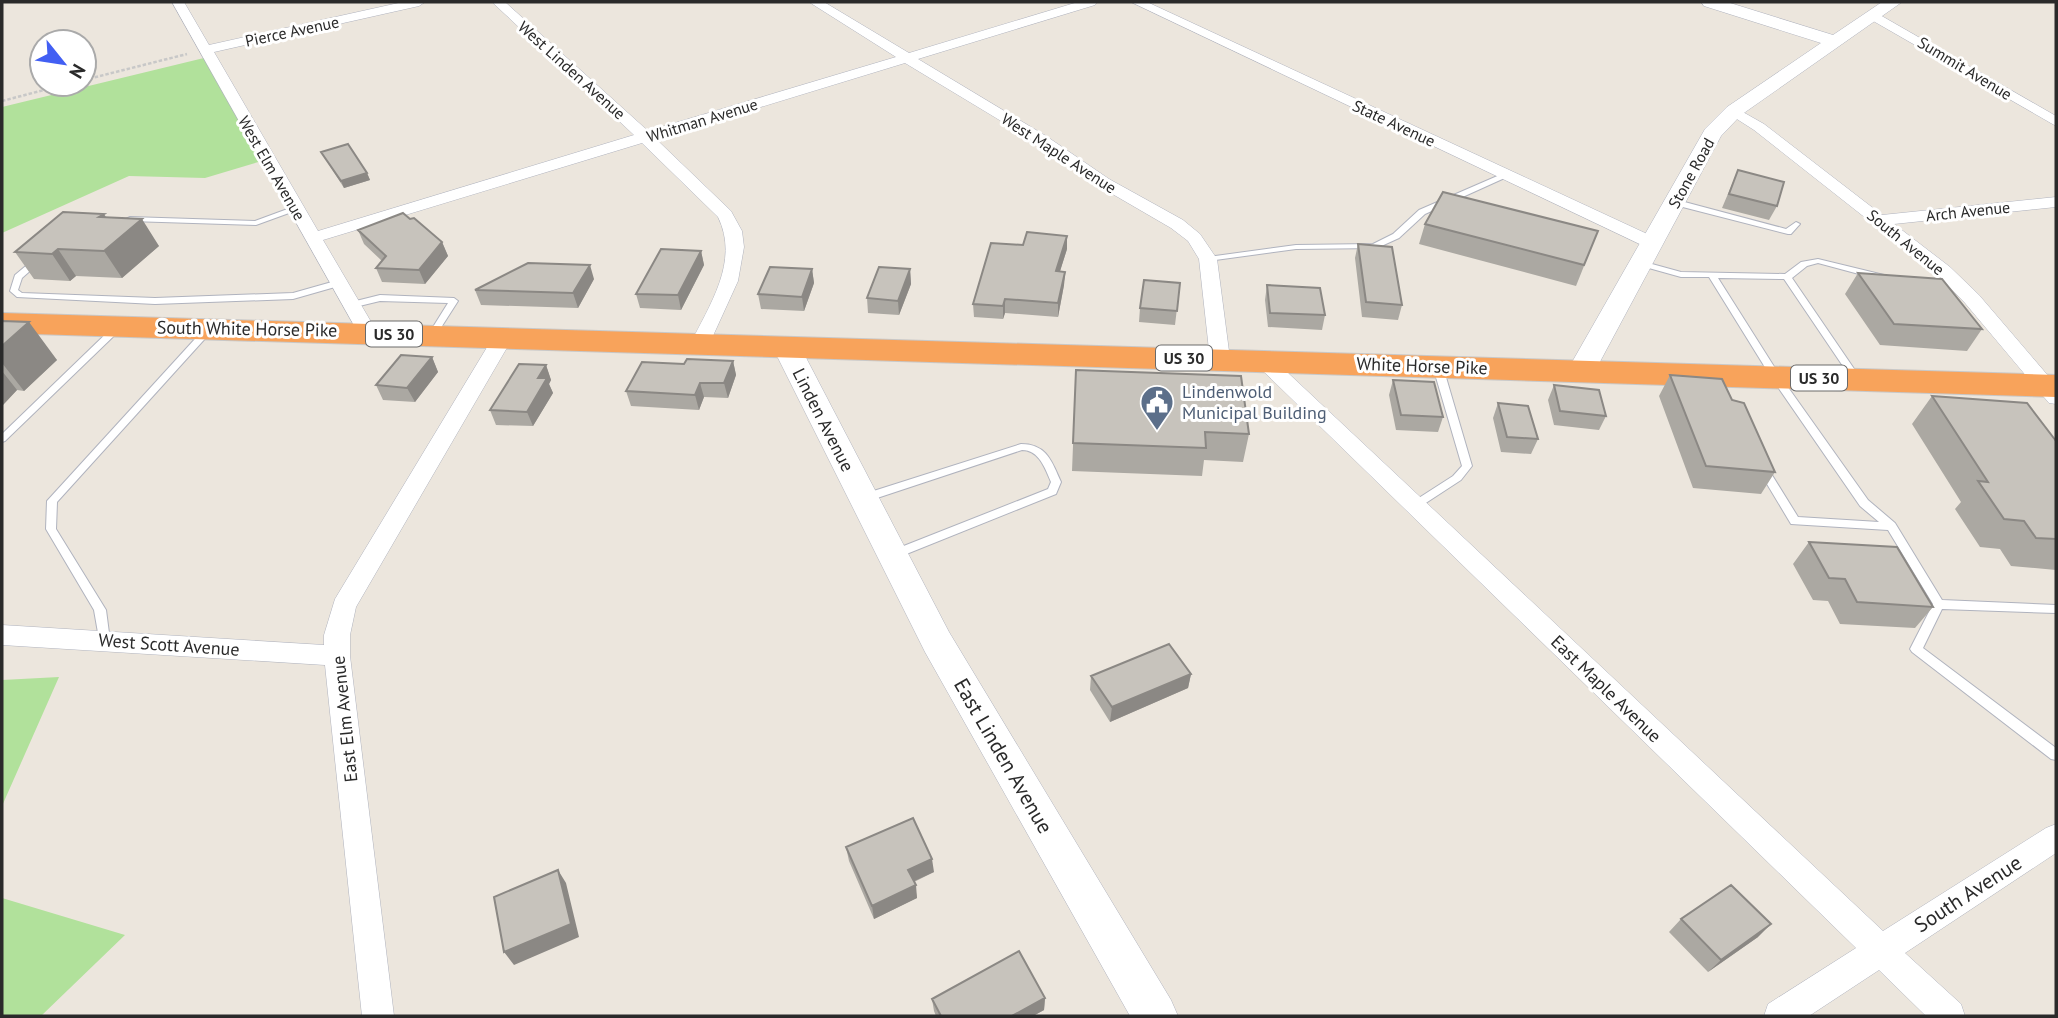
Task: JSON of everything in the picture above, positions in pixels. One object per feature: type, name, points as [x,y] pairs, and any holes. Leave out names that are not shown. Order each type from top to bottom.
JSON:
[{"type":"highway","name":"South White Horse Pike","points":[[2,323],[368,332],[787,348]]},
{"type":"highway","name":"White Horse Pike","points":[[787,348],[1581,371],[1699,379],[1856,379],[2052,390]]},
{"type":"street","name":"West Elm Avenue","points":[[178,2],[368,332]]},
{"type":"street","name":"Pierce Avenue","points":[[205,50],[419,2]]},
{"type":"street","name":"West Linden Avenue","points":[[498,2],[645,137],[733,226],[738,250],[732,271],[700,345]]},
{"type":"street","name":"West Maple Avenue","points":[[815,2],[1041,139],[1103,182],[1177,224],[1194,238],[1208,259]]},
{"type":"street","name":"Whitman Avenue","points":[[312,238],[1091,2]]},
{"type":"street","name":"State Avenue","points":[[1136,2],[1652,243]]},
{"type":"street","points":[[1710,2],[1835,41]]},
{"type":"street","name":"Stone Road","points":[[1581,371],[1712,134],[1734,111],[1893,2]]},
{"type":"street","name":"Summit Avenue","points":[[1873,15],[2056,122]]},
{"type":"street","name":"South Avenue","points":[[1734,111],[1759,127],[1944,271],[2052,390]]},
{"type":"street","name":"Arch Avenue","points":[[1879,220],[2056,202]]},
{"type":"street","points":[[1208,259],[1220,359]]},
{"type":"street","name":"East Elm Avenue","points":[[379,1016],[337,656],[337,635],[344,606],[502,339]]},
{"type":"street","name":"Linden Avenue","points":[[787,348],[861,495]]},
{"type":"street","name":"East Maple Avenue","points":[[1264,361],[1949,1016]]},
{"type":"street","name":"East Linden Avenue","points":[[861,495],[937,642],[1155,1016]]},
{"type":"street","name":"West Scott Avenue","points":[[2,635],[337,656]]},
{"type":"street","name":"South Avenue","points":[[1880,951],[2056,837]]},
{"type":"street","points":[[1780,1016],[1880,951]]},
{"type":"lane","points":[[1208,259],[1296,247],[1374,246],[1396,236],[1422,212],[1505,176]]},
{"type":"lane","points":[[1674,202],[1788,232],[1796,224]]},
{"type":"lane","points":[[122,218],[256,223],[296,209]]},
{"type":"lane","points":[[49,252],[18,277],[14,291],[20,295],[155,301],[293,296],[339,283]]},
{"type":"lane","points":[[1641,264],[1681,274],[1787,278],[1804,264],[1818,261],[1895,282]]},
{"type":"lane","points":[[1713,275],[1776,377],[1864,503],[1891,526],[1939,604]]},
{"type":"lane","points":[[1787,278],[1856,379]]},
{"type":"lane","points":[[1951,297],[1972,299]]},
{"type":"lane","points":[[351,305],[380,298],[454,301],[432,335]]},
{"type":"lane","points":[[2,439],[119,326]]},
{"type":"lane","points":[[104,641],[100,610],[51,529],[52,501],[210,328]]},
{"type":"lane","points":[[1415,506],[1457,478],[1467,466],[1438,367]]},
{"type":"lane","points":[[861,495],[1021,447],[1031,447],[1045,458],[1056,482],[1052,491],[892,555]]},
{"type":"lane","points":[[1760,464],[1795,522],[1891,526]]},
{"type":"lane","points":[[1939,604],[2056,609]]},
{"type":"lane","points":[[1939,604],[1916,649],[2056,755]]},
{"type":"path","points":[[98,77],[205,50]]},
{"type":"path","points":[[2,101],[28,94]]},
{"type":"green space","points":[[208,57],[272,158],[205,178],[129,176],[2,233],[2,107],[39,98],[98,98],[98,84]]},
{"type":"green space","points":[[59,677],[2,806],[2,680]]},
{"type":"green space","points":[[2,898],[125,935],[41,1016],[2,1016]]},
{"type":"building","points":[[348,144],[367,173],[341,181],[321,152]]},
{"type":"building","points":[[1738,170],[1784,182],[1777,206],[1729,194]]},
{"type":"building","points":[[1443,192],[1598,231],[1584,265],[1425,224]]},
{"type":"building","points":[[63,212],[142,219],[104,251],[58,249],[52,254],[15,252]]},
{"type":"building","points":[[403,213],[410,219],[414,218],[442,242],[419,270],[376,268],[386,256],[358,230]]},
{"type":"building","points":[[1027,232],[1067,236],[1056,271],[1065,272],[1058,303],[1005,299],[1003,306],[973,304],[991,243],[1023,245]]},
{"type":"building","points":[[1358,244],[1392,247],[1402,305],[1366,302]]},
{"type":"building","points":[[661,249],[701,251],[678,295],[636,294]]},
{"type":"building","points":[[528,263],[590,265],[573,293],[475,290]]},
{"type":"building","points":[[770,267],[812,269],[802,297],[758,294]]},
{"type":"building","points":[[879,267],[910,269],[898,301],[867,298]]},
{"type":"building","points":[[1858,273],[1942,279],[1982,329],[1894,324]]},
{"type":"building","points":[[1144,280],[1180,283],[1177,311],[1140,308]]},
{"type":"building","points":[[1267,285],[1320,288],[1325,315],[1270,313]]},
{"type":"building","points":[[2,321],[29,322],[2,346]]},
{"type":"building","points":[[401,355],[432,357],[407,388],[376,385]]},
{"type":"building","points":[[687,359],[733,361],[724,383],[700,383],[695,395],[626,391],[642,362],[684,364]]},
{"type":"building","points":[[519,364],[546,365],[538,378],[547,378],[527,412],[490,410]]},
{"type":"building","points":[[1076,370],[1241,376],[1249,434],[1205,432],[1206,448],[1073,443]]},
{"type":"building","points":[[1670,375],[1722,379],[1732,400],[1744,403],[1775,472],[1706,466]]},
{"type":"building","points":[[1393,380],[1434,382],[1443,417],[1401,415]]},
{"type":"building","points":[[1554,385],[1599,390],[1606,416],[1560,411]]},
{"type":"building","points":[[1932,396],[2027,403],[2056,441],[2056,539],[2036,538],[2024,521],[2004,519],[1978,481],[1988,482]]},
{"type":"building","points":[[1498,403],[1528,406],[1538,439],[1507,437]]},
{"type":"building","points":[[1809,542],[1897,547],[1933,607],[1857,602],[1845,579],[1829,578]]},
{"type":"building","points":[[1169,644],[1191,674],[1112,707],[1091,676]]},
{"type":"building","points":[[913,818],[932,859],[908,870],[916,885],[872,906],[846,847]]},
{"type":"building","points":[[558,870],[571,924],[504,952],[494,897]]},
{"type":"building","points":[[1731,885],[1771,924],[1721,960],[1681,919]]},
{"type":"building","points":[[1019,951],[1045,998],[1012,1016],[941,1016],[932,999]]},
{"type":"place","name":"Lindenwold Municipal Building","points":[[1157,432]]}]
